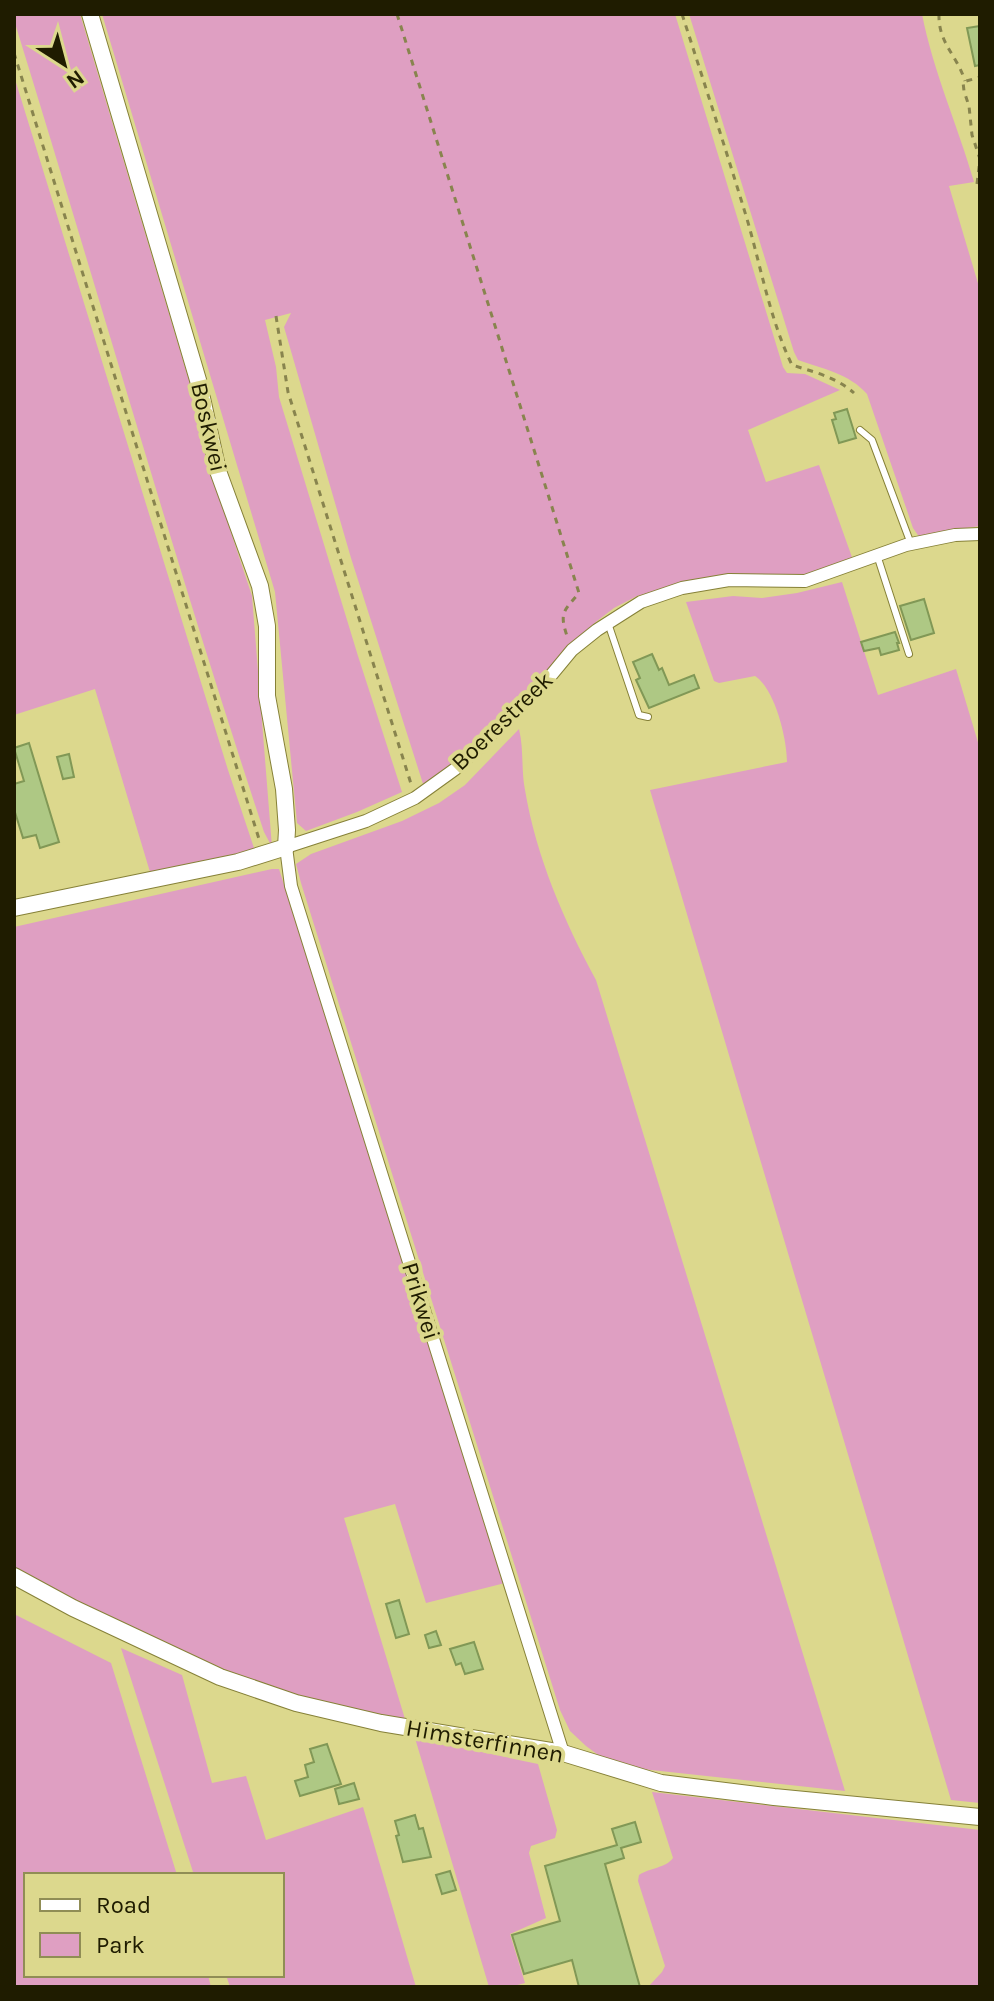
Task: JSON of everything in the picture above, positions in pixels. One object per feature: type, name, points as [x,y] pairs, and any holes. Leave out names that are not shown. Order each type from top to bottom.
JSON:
[{"type":"street","name":"Boskwei","points":[[90,14],[194,365],[218,471],[260,586],[267,626],[267,696],[284,789],[286,847]]},
{"type":"street","name":"Boerestreek","points":[[14,908],[264,855],[366,821],[415,798],[458,767],[548,679],[572,650],[641,602],[682,588],[729,580],[805,581],[911,544],[955,535],[980,534]]},
{"type":"street","name":"Prikwei","points":[[286,847],[291,886],[563,1753]]},
{"type":"street","name":"Himsterfinnen","points":[[14,1576],[73,1608],[220,1677],[296,1703],[381,1723],[563,1753],[661,1783],[980,1817]]},
{"type":"lane","points":[[860,430],[872,440],[911,544]]},
{"type":"lane","points":[[877,555],[909,654]]},
{"type":"lane","points":[[608,623],[639,715],[648,717]]},
{"type":"path","points":[[397,14],[579,593],[564,610],[561,619],[572,650]]},
{"type":"path","points":[[682,14],[787,356],[792,365],[826,376],[854,393]]},
{"type":"path","points":[[939,14],[941,38],[961,67],[965,81],[972,135],[980,159],[977,184]]},
{"type":"path","points":[[14,53],[264,855]]},
{"type":"path","points":[[965,81],[980,77]]},
{"type":"path","points":[[276,316],[288,392],[415,798]]},
{"type":"green space","points":[[14,14],[80,14],[192,391],[212,475],[252,596],[272,847],[264,832],[199,630]]},
{"type":"green space","points":[[102,14],[675,14],[783,367],[787,373],[805,374],[840,390],[748,430],[766,482],[819,465],[853,560],[798,578],[679,585],[637,596],[614,608],[577,640],[467,759],[425,790],[351,558],[284,327],[291,313],[265,320],[276,367],[279,397],[402,792],[306,831],[297,823],[275,592]]},
{"type":"green space","points":[[689,14],[922,14],[974,182],[949,186],[980,290],[980,526],[920,538],[913,528],[867,394],[844,377],[798,360]]},
{"type":"green space","points":[[14,76],[255,851],[150,872],[95,689],[14,715]]},
{"type":"green space","points":[[842,582],[878,695],[956,669],[980,749],[980,1803],[951,1800],[650,790],[787,762],[782,728],[774,703],[762,682],[755,676],[719,683],[714,681],[686,602],[733,596],[762,598]]},
{"type":"green space","points":[[519,729],[524,782],[536,839],[562,911],[596,980],[845,1791],[642,1769],[601,1757],[570,1731],[560,1710],[301,883],[296,864],[311,854],[402,821],[439,803],[465,785]]},
{"type":"green space","points":[[279,869],[505,1583],[426,1603],[395,1504],[344,1518],[405,1719],[286,1693],[240,1676],[114,1621],[14,1570],[14,927]]},
{"type":"green space","points":[[14,1614],[111,1663],[176,1873],[24,1873],[24,1977],[208,1977],[211,1987],[14,1987]]},
{"type":"green space","points":[[121,1648],[182,1675],[212,1783],[246,1776],[266,1840],[363,1807],[416,1987],[230,1987],[227,1977],[284,1977],[284,1873],[193,1873]]},
{"type":"green space","points":[[415,1738],[538,1764],[557,1830],[555,1838],[531,1846],[529,1853],[546,1918],[510,1934],[525,1983],[489,1987]]},
{"type":"green space","points":[[652,1792],[980,1830],[980,1987],[648,1987],[665,1966],[638,1881],[639,1875],[673,1858]]},
{"type":"building","points":[[980,26],[980,65],[975,66],[967,28]]},
{"type":"building","points":[[847,409],[856,438],[839,443],[832,420],[836,419],[834,413]]},
{"type":"building","points":[[924,599],[934,633],[911,640],[900,606]]},
{"type":"building","points":[[895,632],[899,650],[881,655],[879,648],[864,651],[861,642]]},
{"type":"building","points":[[652,654],[669,685],[694,675],[699,688],[649,708],[636,680],[640,678],[633,662]]},
{"type":"building","points":[[29,743],[59,842],[40,848],[36,835],[23,838],[14,809],[14,784],[24,781],[14,748]]},
{"type":"building","points":[[69,754],[74,777],[63,779],[57,757]]},
{"type":"building","points":[[399,1600],[409,1634],[396,1638],[386,1604]]},
{"type":"building","points":[[436,1631],[441,1645],[429,1648],[425,1635]]},
{"type":"building","points":[[474,1642],[483,1669],[465,1674],[461,1663],[456,1665],[450,1649]]},
{"type":"building","points":[[327,1744],[341,1784],[300,1796],[295,1781],[308,1777],[305,1765],[314,1762],[310,1749]]},
{"type":"building","points":[[354,1783],[359,1799],[339,1804],[335,1789]]},
{"type":"building","points":[[415,1815],[419,1829],[423,1828],[431,1857],[403,1862],[395,1821]]},
{"type":"building","points":[[635,1822],[641,1842],[621,1848],[624,1858],[605,1864],[640,1987],[579,1987],[572,1960],[524,1974],[512,1935],[560,1921],[545,1866],[617,1845],[612,1829]]},
{"type":"building","points":[[450,1871],[456,1890],[442,1894],[436,1875]]}]
